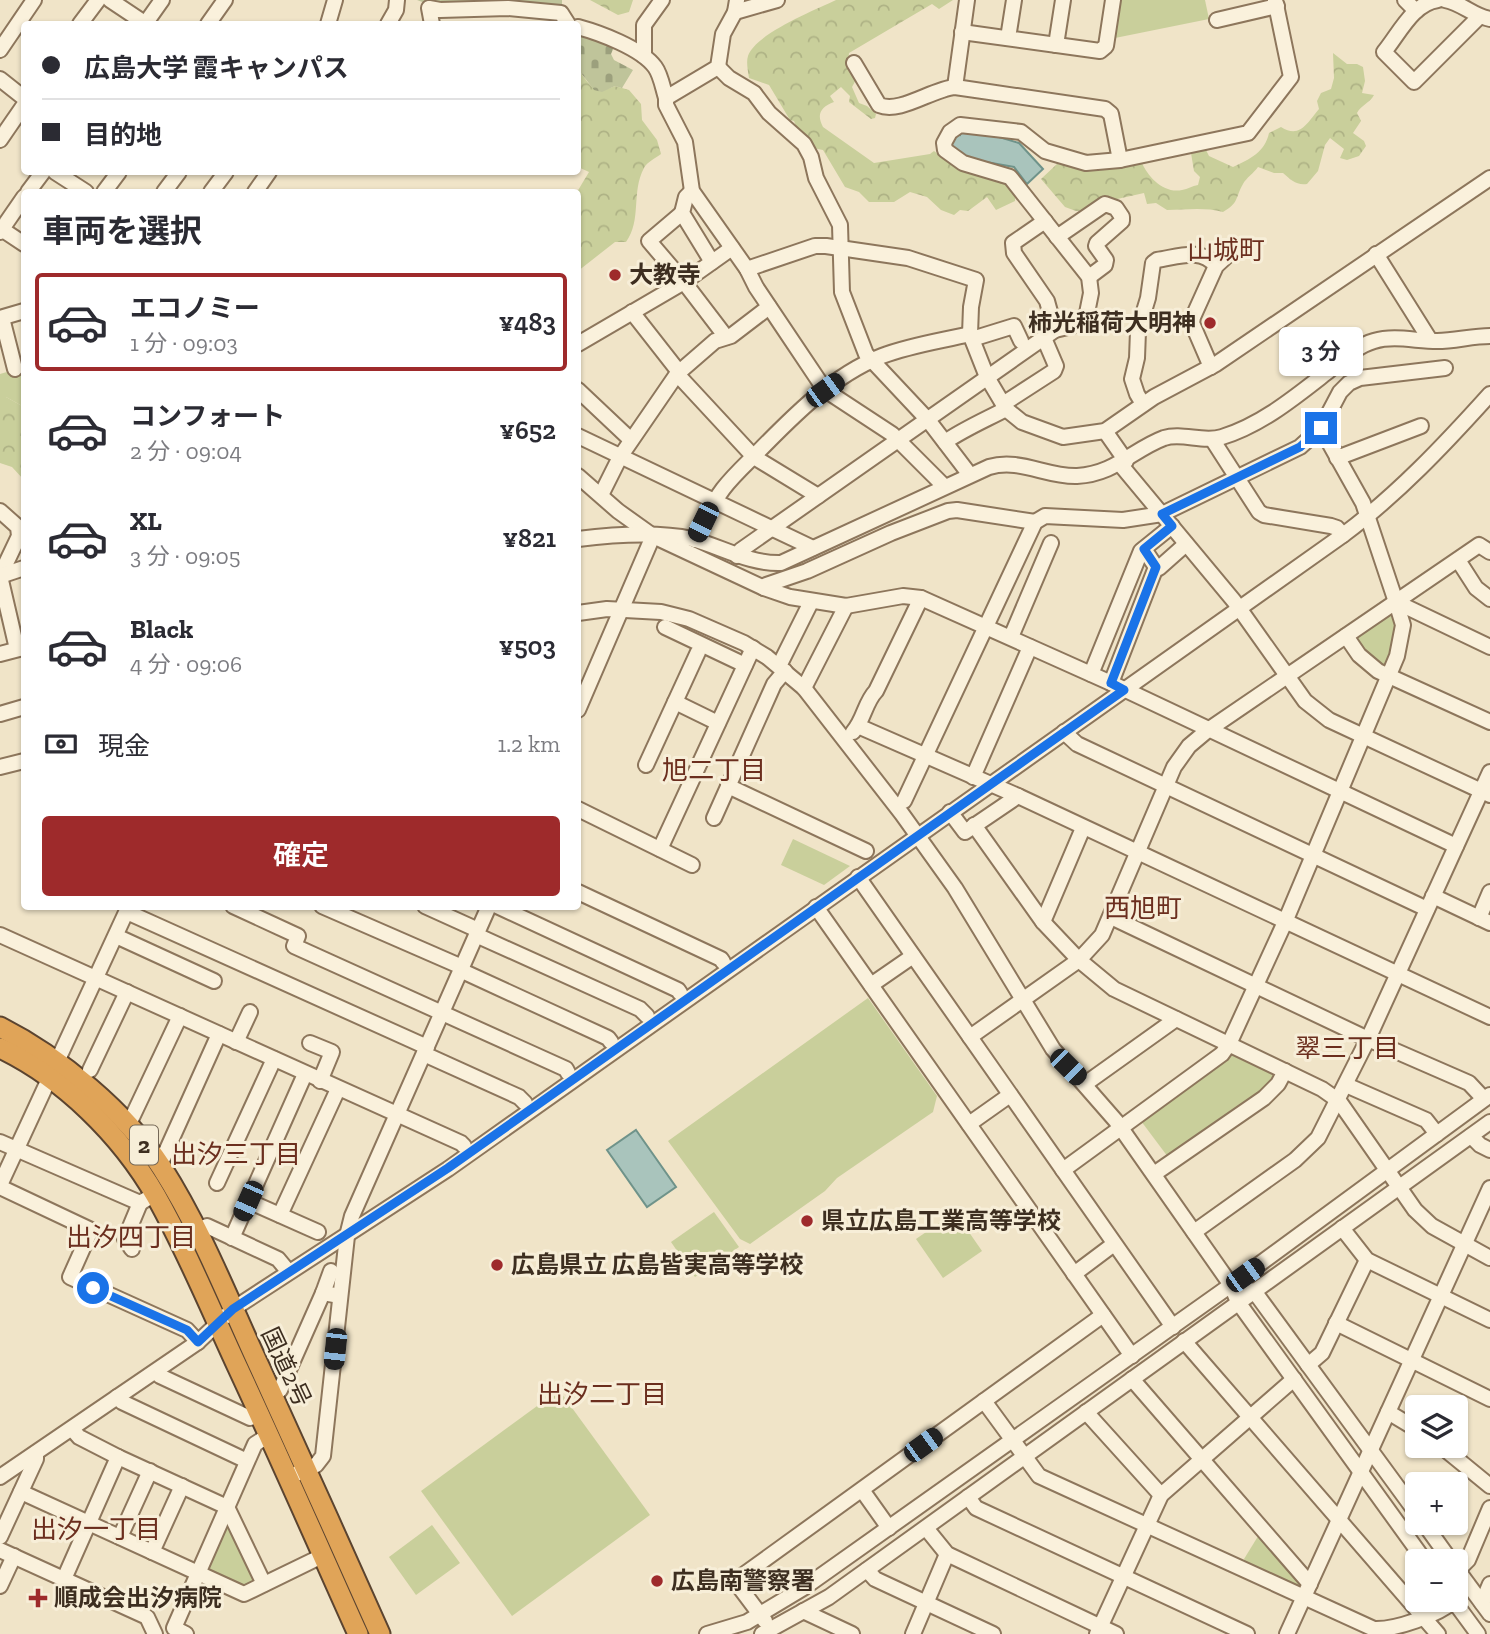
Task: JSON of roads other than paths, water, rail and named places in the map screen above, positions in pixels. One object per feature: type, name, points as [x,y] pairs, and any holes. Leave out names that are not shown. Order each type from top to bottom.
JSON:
[{"type":"highway","name":"国道2号","points":[[0,1027],[40,1050],[53,1070],[127,1153],[147,1199],[218,1324],[269,1435],[297,1473],[380,1634]]},
{"type":"highway","name":"国道2号","points":[[0,1048],[83,1081],[128,1126],[160,1165],[197,1230],[272,1395],[323,1556],[358,1634]]},
{"type":"street","points":[[0,50],[34,0]]},
{"type":"street","points":[[82,21],[97,0]]},
{"type":"street","points":[[110,0],[141,21]]},
{"type":"street","points":[[147,21],[162,0]]},
{"type":"street","points":[[210,21],[225,0]]},
{"type":"street","points":[[329,21],[335,0]]},
{"type":"street","points":[[390,21],[396,10],[397,0]]},
{"type":"street","points":[[644,56],[644,25],[662,0]]},
{"type":"street","points":[[718,67],[723,34],[736,6],[777,0]]},
{"type":"street","points":[[955,87],[967,0]]},
{"type":"street","points":[[1008,38],[1014,0]]},
{"type":"street","points":[[1056,45],[1063,0]]},
{"type":"street","points":[[962,32],[1100,51],[1104,50],[1112,0]]},
{"type":"street","points":[[1438,0],[1410,5],[1384,52],[1414,82],[1484,18],[1446,0]]},
{"type":"street","points":[[737,556],[741,550],[987,377],[1050,334],[1072,326],[1087,313],[1091,293],[1089,277],[1008,175],[963,163],[945,150],[944,143],[955,126],[1021,132],[1054,156],[1086,163],[1120,160],[1248,134],[1291,77],[1276,3],[1217,20]]},
{"type":"street","points":[[431,21],[429,8],[508,8],[561,13],[566,21]]},
{"type":"street","points":[[581,28],[644,56],[657,68],[666,105],[685,142],[692,191],[747,269],[825,390],[899,440],[944,486]]},
{"type":"street","points":[[854,63],[878,105],[885,108],[919,100],[946,88],[955,87],[1105,109],[1111,114],[1120,160]]},
{"type":"street","points":[[666,98],[718,67]]},
{"type":"street","points":[[718,67],[729,78],[754,93],[769,113],[804,144],[816,178],[840,225],[842,292],[866,354],[928,420],[970,475]]},
{"type":"street","points":[[0,79],[21,96]]},
{"type":"street","points":[[0,140],[21,109]]},
{"type":"street","points":[[60,175],[81,189]]},
{"type":"street","points":[[747,269],[815,246],[908,258],[976,280],[971,307],[971,336],[987,377],[1004,406],[1022,422],[1063,437],[1105,432],[1143,404],[1211,367],[1490,178]]},
{"type":"street","points":[[692,191],[682,213],[649,241],[726,337]]},
{"type":"street","points":[[21,201],[1,230],[21,242]]},
{"type":"street","points":[[1057,237],[1105,204],[1116,208],[1122,222],[1097,243],[1096,246],[1106,260],[1105,265],[1089,277]]},
{"type":"street","points":[[682,213],[712,262]]},
{"type":"street","points":[[945,442],[963,429],[976,425],[1054,371],[1056,366],[1047,301],[1014,253],[1013,243],[1045,221]]},
{"type":"street","points":[[581,342],[684,282],[732,248]]},
{"type":"street","points":[[1143,404],[1132,379],[1138,358],[1138,331],[1148,298],[1153,263],[1157,260],[1201,254],[1216,266]]},
{"type":"street","points":[[1211,367],[1192,323],[1216,266],[1229,254]]},
{"type":"street","points":[[1376,254],[1430,340]]},
{"type":"street","points":[[601,495],[620,457],[678,373],[715,341],[726,337],[769,307]]},
{"type":"street","points":[[15,369],[1,318],[21,312]]},
{"type":"street","points":[[632,312],[678,373],[754,457],[818,496]]},
{"type":"street","points":[[695,540],[725,486],[825,390],[871,361],[914,346],[1014,326],[1021,341]]},
{"type":"street","points":[[581,539],[616,534],[695,540],[737,556],[781,563],[944,486],[1003,463],[1076,476],[1099,473],[1173,436],[1212,439],[1258,421],[1296,396],[1357,349],[1373,341],[1389,338],[1430,340],[1490,336]]},
{"type":"street","points":[[1091,674],[1144,549],[1167,520],[1238,478],[1300,447],[1321,428],[1340,392],[1349,383],[1360,378],[1445,368]]},
{"type":"street","points":[[581,393],[631,440]]},
{"type":"street","points":[[0,1477],[198,1342],[233,1309],[448,1168],[791,926],[1064,732],[1117,686],[1239,608],[1343,535],[1368,516],[1457,431],[1490,394]]},
{"type":"street","points":[[1337,458],[1422,426]]},
{"type":"street","points":[[1063,1170],[1222,1054],[1229,1044],[1397,656],[1403,625],[1368,516],[1321,428]]},
{"type":"street","points":[[1105,432],[1123,462],[1239,608],[1305,701],[1329,720],[1486,793]]},
{"type":"street","points":[[581,438],[813,548]]},
{"type":"street","points":[[1212,439],[1254,506],[1265,515],[1331,526],[1343,535]]},
{"type":"street","points":[[581,478],[618,511],[653,536],[764,588],[811,602],[846,606],[903,596],[921,598],[1117,686],[1456,846]]},
{"type":"street","points":[[764,588],[766,584],[807,571],[948,511],[957,510],[1034,522]]},
{"type":"street","points":[[0,511],[14,522],[19,536],[1,571],[21,648],[0,654]]},
{"type":"street","points":[[904,801],[1034,522],[1045,516],[1167,520]]},
{"type":"street","points":[[581,703],[653,536]]},
{"type":"street","points":[[1011,638],[1051,543]]},
{"type":"street","points":[[1156,567],[1159,568],[1186,544]]},
{"type":"street","points":[[970,1037],[1079,960],[1101,935],[1174,767],[1189,746],[1208,730],[1479,545],[1490,552]]},
{"type":"street","points":[[1144,549],[1156,567]]},
{"type":"street","points":[[1458,560],[1476,588],[1490,599]]},
{"type":"street","points":[[1117,686],[1156,567]]},
{"type":"street","points":[[1,571],[21,568]]},
{"type":"street","points":[[1009,576],[1033,586]]},
{"type":"street","points":[[844,740],[858,726],[871,696],[877,691],[921,598]]},
{"type":"street","points":[[714,818],[811,602]]},
{"type":"street","points":[[1396,602],[1490,647]]},
{"type":"street","points":[[804,688],[846,606]]},
{"type":"street","points":[[581,613],[620,610],[661,612],[689,619],[753,648],[804,688],[955,888],[1054,1049],[1121,1127],[1231,1285],[1238,1302],[1416,1549]]},
{"type":"street","points":[[665,626],[745,665]]},
{"type":"street","points":[[1346,636],[1370,666],[1490,722]]},
{"type":"street","points":[[973,776],[1030,647]]},
{"type":"street","points":[[660,849],[753,648]]},
{"type":"street","points":[[646,765],[698,652]]},
{"type":"street","points":[[675,702],[718,723]]},
{"type":"street","points":[[0,714],[21,709]]},
{"type":"street","points":[[858,726],[1018,796],[1490,1017]]},
{"type":"street","points":[[1064,732],[1077,744],[1312,855],[1430,902],[1484,920],[1490,892]]},
{"type":"street","points":[[0,767],[21,762]]},
{"type":"street","points":[[1194,1232],[1295,1160],[1318,1138],[1339,1101],[1456,846],[1486,793],[1490,772]]},
{"type":"street","points":[[728,786],[866,851]]},
{"type":"street","points":[[950,812],[965,832],[1018,796]]},
{"type":"street","points":[[581,810],[692,865]]},
{"type":"street","points":[[974,825],[1043,922],[1079,960],[1114,989],[1322,1089],[1339,1101],[1398,1188],[1432,1227],[1490,1258]]},
{"type":"street","points":[[1043,922],[1083,828]]},
{"type":"street","points":[[858,877],[1173,1327]]},
{"type":"street","points":[[581,893],[723,962]]},
{"type":"street","points":[[816,907],[1132,1356]]},
{"type":"street","points":[[128,910],[0,1186],[91,1230],[70,1277],[187,1330],[198,1342]]},
{"type":"street","points":[[130,910],[425,1051],[519,1097],[525,1103]]},
{"type":"street","points":[[242,910],[298,936],[294,946],[566,1069],[568,1073]]},
{"type":"street","points":[[331,910],[608,1038],[611,1042]]},
{"type":"street","points":[[433,910],[640,1009],[647,1016]]},
{"type":"street","points":[[297,1473],[316,1465],[323,1457],[347,1236],[352,1216],[487,910]]},
{"type":"street","points":[[505,910],[680,993]]},
{"type":"street","points":[[707,1634],[747,1622],[805,1587],[1173,1327],[1487,1097],[1469,1083],[1368,1039],[1111,917]]},
{"type":"street","points":[[448,1168],[457,1150],[723,962],[772,929],[791,926]]},
{"type":"street","points":[[0,935],[464,1146]]},
{"type":"street","points":[[116,936],[214,981]]},
{"type":"street","points":[[871,985],[913,956]]},
{"type":"street","points":[[90,1070],[127,992]]},
{"type":"street","points":[[236,1042],[250,1012]]},
{"type":"street","points":[[128,1126],[180,1016]]},
{"type":"street","points":[[1085,1084],[1176,1019]]},
{"type":"street","points":[[160,1165],[219,1034]]},
{"type":"street","points":[[310,1043],[332,1052],[320,1081]]},
{"type":"street","points":[[217,1183],[274,1059]]},
{"type":"street","points":[[1154,1174],[1264,1097],[1278,1084],[1285,1071]]},
{"type":"street","points":[[232,1238],[305,1074]]},
{"type":"street","points":[[1346,1085],[1426,1120],[1437,1134]]},
{"type":"street","points":[[280,1215],[338,1089]]},
{"type":"street","points":[[969,1124],[1010,1095]]},
{"type":"street","points":[[1103,1315],[735,1581],[760,1615],[769,1633],[829,1597],[1490,1122]]},
{"type":"street","points":[[1471,1136],[1490,1150]]},
{"type":"street","points":[[0,1142],[147,1199],[125,1239],[132,1249]]},
{"type":"street","points":[[1287,1634],[1463,1245],[1488,1198]]},
{"type":"street","points":[[248,1201],[318,1232]]},
{"type":"street","points":[[197,1230],[207,1226],[278,1259],[288,1271]]},
{"type":"street","points":[[1342,1228],[1367,1260],[1490,1320]]},
{"type":"street","points":[[1074,1274],[1114,1244]]},
{"type":"street","points":[[1308,1365],[1322,1353],[1367,1260]]},
{"type":"street","points":[[272,1395],[280,1390],[331,1271]]},
{"type":"street","points":[[1231,1285],[1254,1291],[1405,1498]]},
{"type":"street","points":[[323,1293],[340,1296]]},
{"type":"street","points":[[1336,1324],[1490,1399]]},
{"type":"street","points":[[1184,1341],[1435,1633],[1446,1612]]},
{"type":"street","points":[[156,1371],[160,1376],[250,1418],[260,1415]]},
{"type":"street","points":[[1132,1379],[1202,1460],[1307,1590]]},
{"type":"street","points":[[1099,1630],[1161,1495],[1293,1379]]},
{"type":"street","points":[[117,1397],[247,1461]]},
{"type":"street","points":[[984,1401],[1039,1476],[1146,1525],[1307,1590],[1374,1629],[1385,1629],[1432,1612]]},
{"type":"street","points":[[1086,1412],[1161,1495]]},
{"type":"street","points":[[1388,1412],[1405,1422]]},
{"type":"street","points":[[72,1429],[79,1437],[118,1457],[227,1507],[264,1584]]},
{"type":"street","points":[[186,1634],[174,1628],[255,1444],[269,1435]]},
{"type":"street","points":[[0,1537],[36,1459],[36,1452]]},
{"type":"street","points":[[64,1579],[118,1457]]},
{"type":"street","points":[[1456,1458],[1490,1486]]},
{"type":"street","points":[[120,1537],[150,1471]]},
{"type":"street","points":[[152,1552],[182,1486]]},
{"type":"street","points":[[862,1490],[890,1528]]},
{"type":"street","points":[[21,1492],[244,1594],[323,1556]]},
{"type":"street","points":[[968,1497],[976,1508],[1247,1634]]},
{"type":"street","points":[[1468,1560],[1490,1508]]},
{"type":"street","points":[[926,1528],[947,1554],[1099,1630],[1116,1634]]},
{"type":"street","points":[[0,1550],[147,1617],[155,1634]]},
{"type":"street","points":[[913,1634],[947,1554]]},
{"type":"street","points":[[0,1586],[14,1556]]},
{"type":"street","points":[[867,1570],[875,1579],[993,1634]]},
{"type":"street","points":[[1468,1584],[1486,1609]]},
{"type":"street","points":[[1486,1609],[1490,1584]]},
{"type":"street","points":[[803,1611],[852,1634]]},
{"type":"street","points":[[1458,1612],[1478,1634]]},
{"type":"water","points":[[961,131],[979,131],[1019,143],[1043,169],[1027,184],[1014,167],[969,159],[952,149],[950,143],[955,134],[960,135]]},
{"type":"water","points":[[636,1130],[676,1187],[647,1207],[607,1150]]},
{"type":"place","name":"大教寺","points":[[615,275]]},
{"type":"place","name":"柿光稲荷大明神","points":[[1210,323]]},
{"type":"place","name":"県立広島工業高等学校","points":[[807,1221]]},
{"type":"place","name":"広島県立 広島皆実高等学校","points":[[497,1265]]},
{"type":"place","name":"広島南警察署","points":[[657,1581]]},
{"type":"place","name":"順成会出汐病院","points":[[38,1598]]},
{"type":"district","name":"山城町","points":[[1226,250]]},
{"type":"district","name":"旭二丁目","points":[[714,770]]},
{"type":"district","name":"西旭町","points":[[1143,908]]},
{"type":"district","name":"翠三丁目","points":[[1347,1048]]},
{"type":"district","name":"出汐三丁目","points":[[236,1154]]},
{"type":"district","name":"出汐四丁目","points":[[131,1237]]},
{"type":"district","name":"出汐二丁目","points":[[602,1394]]},
{"type":"district","name":"出汐一丁目","points":[[96,1529]]}]
